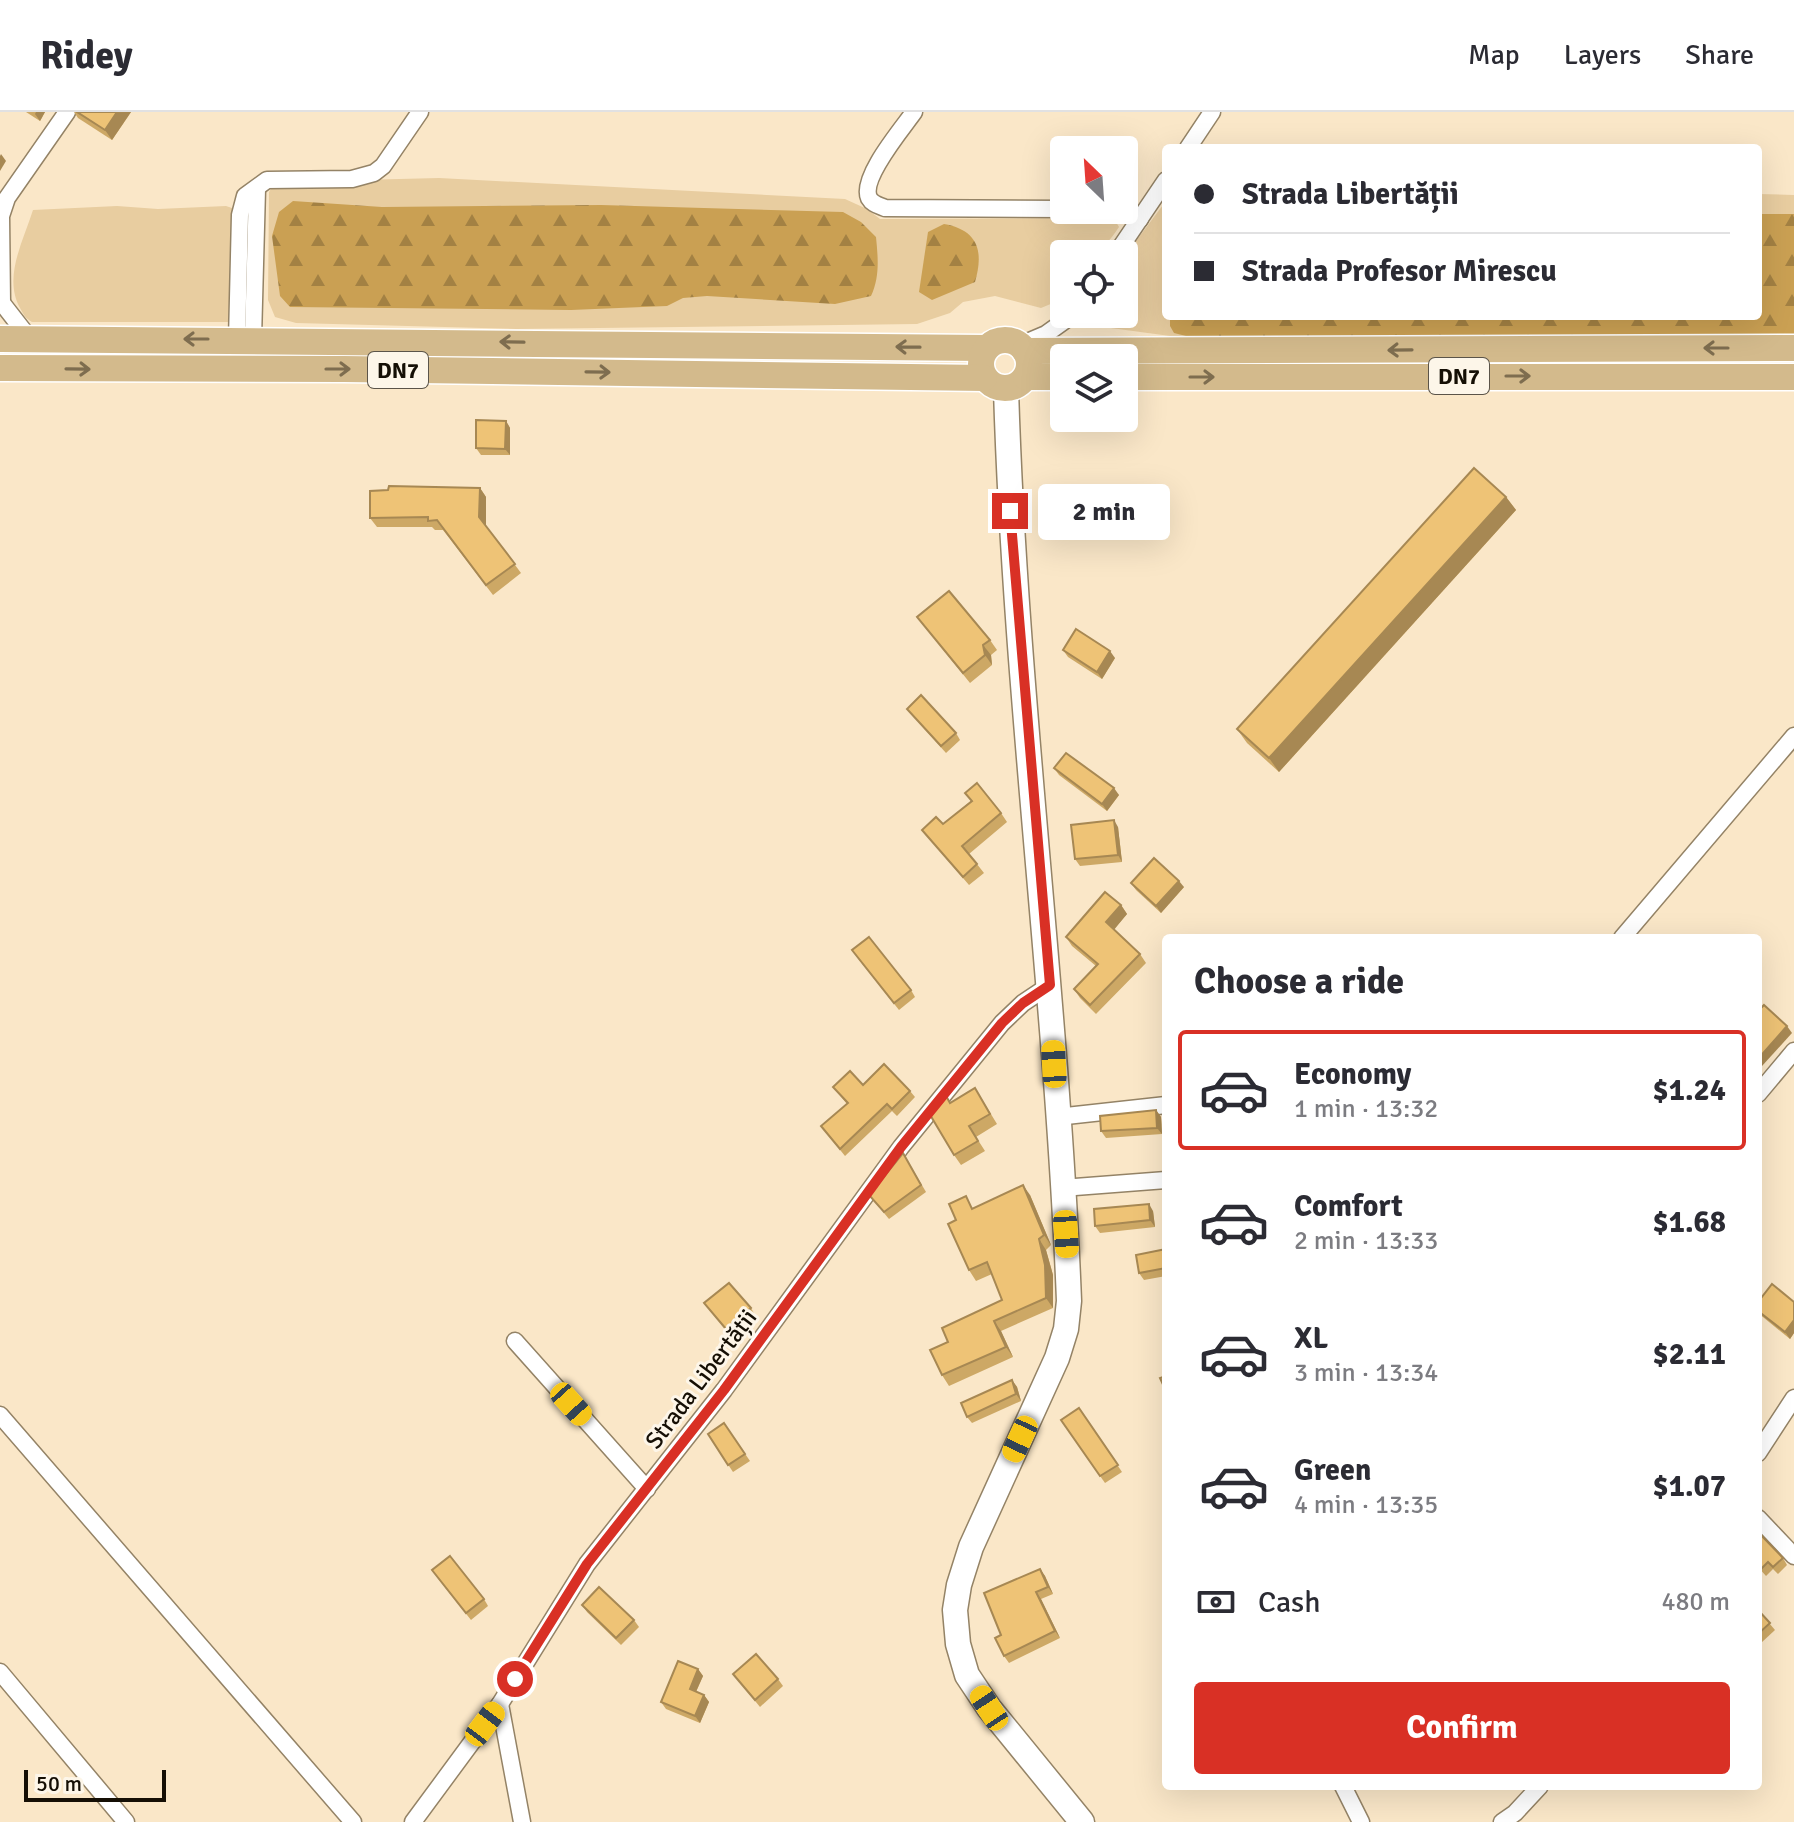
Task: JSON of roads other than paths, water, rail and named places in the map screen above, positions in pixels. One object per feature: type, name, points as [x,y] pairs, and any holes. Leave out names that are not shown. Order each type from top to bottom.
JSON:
[{"type":"main road","name":"DN7","points":[[0,339],[986,348],[999,340],[1007,340],[1023,348],[1794,348]]},
{"type":"main road","points":[[986,348],[980,361],[1005,381],[1029,362],[1023,348]]},
{"type":"main road","name":"DN7","points":[[0,368],[408,370],[1005,381],[1050,378]]},
{"type":"main road","name":"DN7","points":[[1138,377],[1794,377]]},
{"type":"street","points":[[30,339],[1,304],[1,216],[7,198],[67,112]]},
{"type":"street","points":[[245,340],[257,189],[263,181],[278,178],[352,179],[374,173],[383,166],[420,112]]},
{"type":"street","points":[[914,112],[876,166],[868,183],[867,195],[873,203],[885,208],[1050,209]]},
{"type":"street","points":[[1191,144],[1212,112]]},
{"type":"street","points":[[1126,240],[1162,186]]},
{"type":"street","points":[[1023,348],[1055,328]]},
{"type":"street","points":[[1005,381],[1013,555],[1050,985],[1069,1301],[1066,1329],[1057,1358],[971,1547],[955,1610],[958,1644],[967,1675],[989,1708],[1082,1822]]},
{"type":"street","points":[[1625,934],[1794,736]]},
{"type":"street","name":"Strada Libertății","points":[[413,1822],[500,1704],[587,1564],[779,1316],[901,1147],[1002,1023],[1023,1003],[1050,985]]},
{"type":"street","points":[[1762,1089],[1794,1051]]},
{"type":"street","points":[[1057,1117],[1162,1105]]},
{"type":"street","points":[[1062,1188],[1162,1180]]},
{"type":"street","points":[[515,1341],[647,1489]]},
{"type":"street","points":[[1762,1447],[1794,1398]]},
{"type":"street","points":[[0,1415],[353,1822]]},
{"type":"street","points":[[1762,1522],[1794,1556]]},
{"type":"street","points":[[0,1672],[126,1822]]},
{"type":"street","points":[[500,1704],[522,1822]]},
{"type":"street","points":[[1345,1790],[1361,1822]]},
{"type":"street","points":[[1502,1822],[1536,1790]]}]
